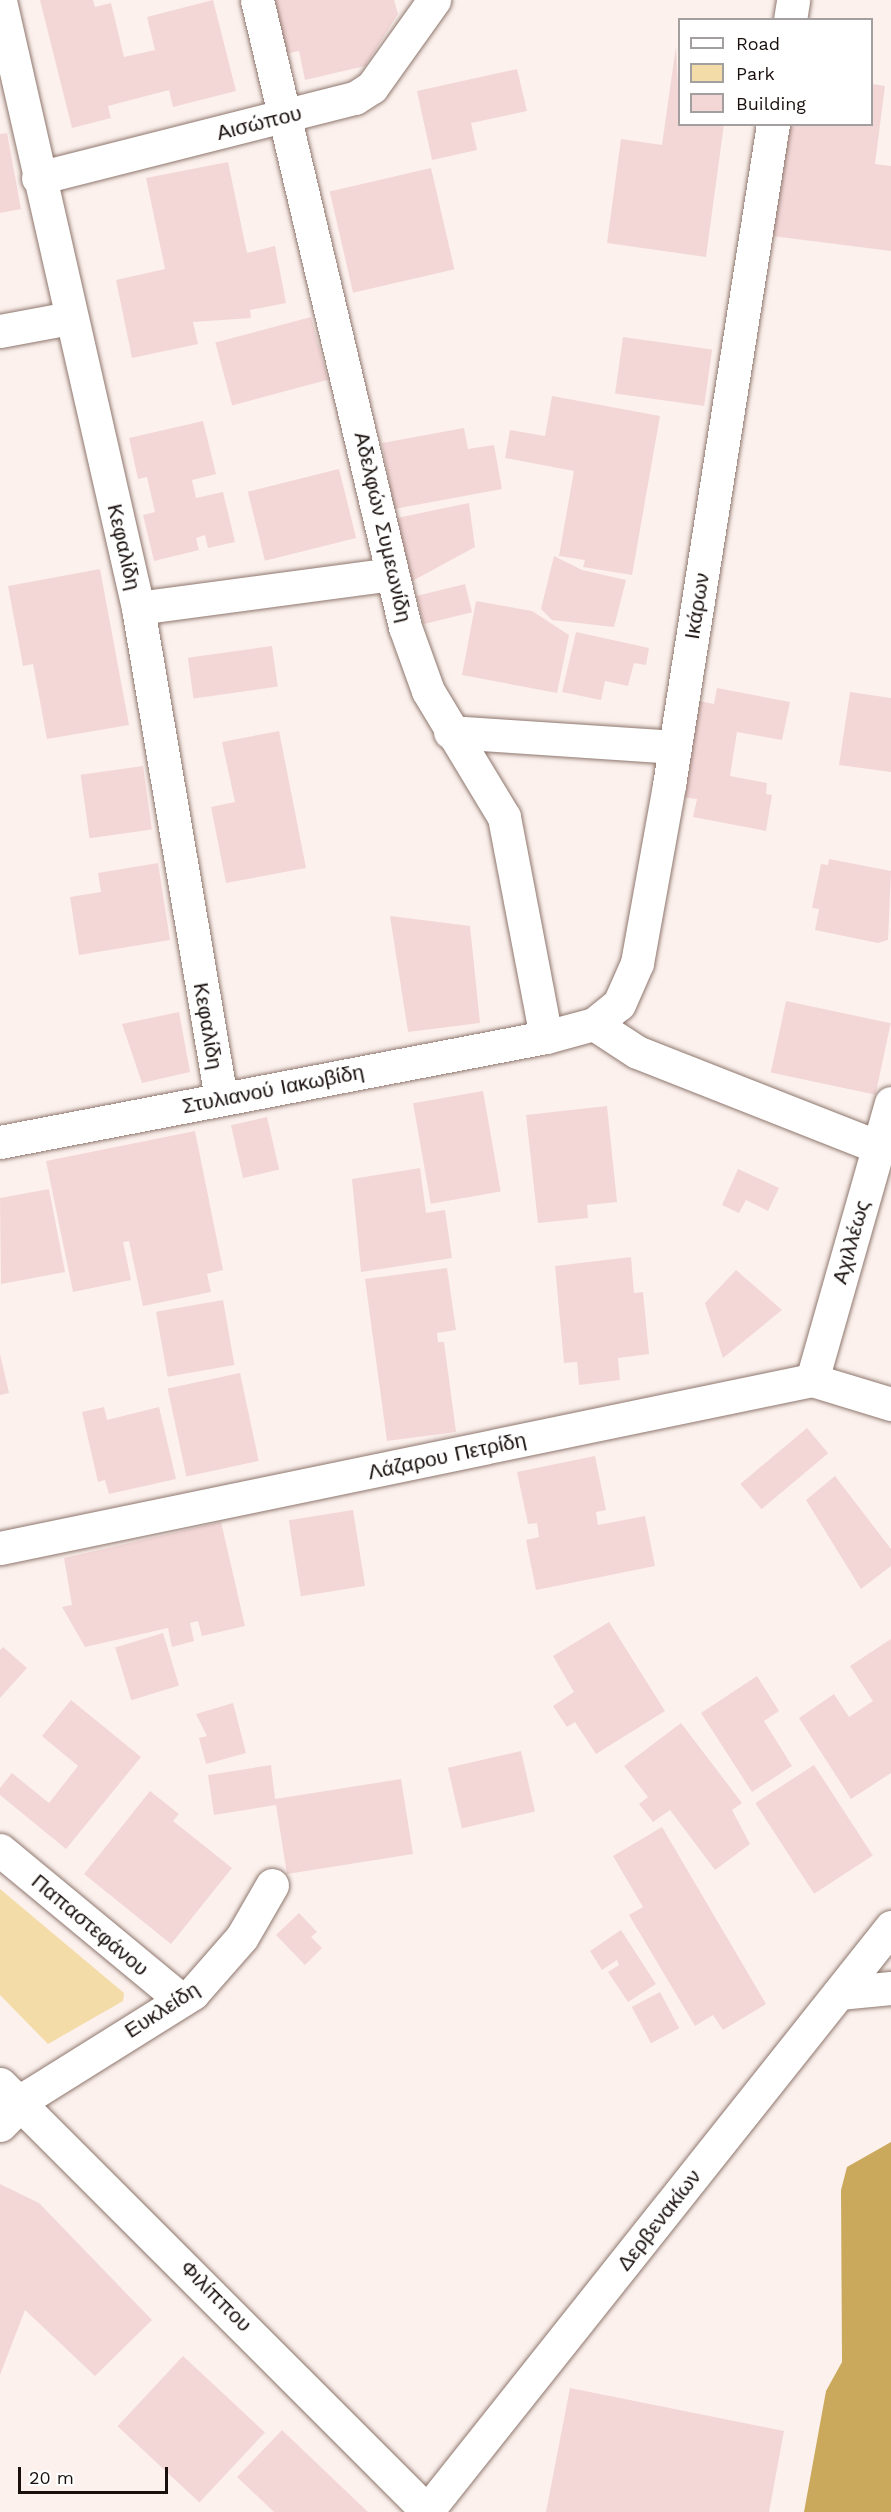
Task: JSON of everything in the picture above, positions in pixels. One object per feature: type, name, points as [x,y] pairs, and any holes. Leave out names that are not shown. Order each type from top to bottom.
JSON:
[{"type":"street","name":"Αδελφών Συμεωνίδη","points":[[258,0],[287,116],[392,574],[416,663],[450,732],[492,793],[511,841],[546,1037]]},
{"type":"street","name":"Αισώπου","points":[[38,178],[346,101],[372,87],[434,0]]},
{"type":"street","points":[[790,18],[793,0]]},
{"type":"street","name":"Κεφαλίδη","points":[[0,1],[38,178],[138,609],[221,1098]]},
{"type":"street","name":"Ικάρων","points":[[546,1037],[594,1024],[619,1004],[637,963],[674,747],[773,126]]},
{"type":"street","points":[[0,331],[70,318]]},
{"type":"street","points":[[138,609],[392,574]]},
{"type":"street","points":[[450,732],[674,747]]},
{"type":"street","points":[[594,1024],[636,1052],[878,1147]]},
{"type":"street","name":"Στυλιανού Ιακωβίδη","points":[[0,1142],[546,1037]]},
{"type":"street","name":"Αχιλλέως","points":[[812,1380],[891,1103]]},
{"type":"street","name":"Λάζαρου Πετρίδη","points":[[0,1548],[812,1380],[891,1404]]},
{"type":"street","name":"Παπαστεφάνου","points":[[0,1850],[181,2000]]},
{"type":"street","name":"Ευκλείδη","points":[[6,2104],[181,2000],[215,1972],[272,1885]]},
{"type":"street","name":"Δερβενακίων","points":[[428,2512],[891,1927]]},
{"type":"street","points":[[839,1993],[891,1988]]},
{"type":"street","name":"Φιλίππου","points":[[6,2104],[428,2512]]},
{"type":"green space","points":[[0,1889],[124,1993],[123,2001],[48,2044],[0,1995]]},
{"type":"shaded area","points":[[891,2142],[891,2512],[804,2512],[826,2391],[842,2362],[841,2190],[847,2167]]},
{"type":"building","points":[[40,0],[93,0],[95,7],[111,3],[124,57],[155,50],[147,17],[213,0],[236,91],[173,107],[169,90],[108,106],[111,118],[72,128]]},
{"type":"building","points":[[273,0],[394,0],[398,14],[365,66],[305,80],[299,51],[286,54]]},
{"type":"building","points":[[676,46],[678,126],[724,126],[706,257],[607,243],[621,139],[662,145]]},
{"type":"building","points":[[517,69],[527,111],[471,123],[477,150],[432,160],[417,91]]},
{"type":"building","points":[[873,84],[885,86],[875,164],[891,166],[891,251],[772,236],[786,126],[873,126]]},
{"type":"building","points":[[7,133],[21,209],[0,213],[0,134]]},
{"type":"building","points":[[228,162],[247,253],[275,246],[286,303],[250,310],[251,318],[193,322],[198,344],[132,358],[116,280],[165,269],[146,178]]},
{"type":"building","points":[[431,168],[454,269],[353,293],[330,191]]},
{"type":"building","points":[[311,317],[328,380],[232,405],[215,343]]},
{"type":"building","points":[[623,337],[712,350],[704,406],[615,393]]},
{"type":"building","points":[[552,396],[660,416],[632,575],[583,567],[585,560],[559,556],[574,471],[505,458],[510,430],[545,436]]},
{"type":"building","points":[[203,421],[216,474],[192,480],[196,498],[223,492],[235,542],[208,548],[205,535],[196,538],[199,550],[154,561],[143,515],[155,512],[147,477],[138,479],[129,438]]},
{"type":"building","points":[[464,428],[468,449],[494,445],[502,489],[394,509],[382,443]]},
{"type":"building","points":[[339,469],[356,538],[265,561],[248,492]]},
{"type":"building","points":[[469,503],[475,547],[405,585],[392,519]]},
{"type":"building","points":[[554,556],[582,570],[626,580],[614,627],[552,620],[541,609]]},
{"type":"building","points":[[100,569],[129,725],[47,739],[33,664],[23,666],[8,586]]},
{"type":"building","points":[[465,584],[472,612],[424,624],[416,596]]},
{"type":"building","points":[[476,601],[532,611],[569,635],[557,693],[462,675]]},
{"type":"building","points":[[576,632],[649,648],[646,665],[634,663],[628,686],[605,681],[601,700],[562,692]]},
{"type":"building","points":[[272,646],[278,687],[194,698],[188,658]]},
{"type":"building","points":[[717,688],[790,702],[782,740],[737,732],[730,776],[767,783],[766,794],[772,795],[766,831],[693,817],[697,799],[682,797],[699,701],[714,704]]},
{"type":"building","points":[[850,692],[891,698],[891,772],[839,765]]},
{"type":"building","points":[[279,731],[306,868],[226,883],[211,807],[235,802],[222,742]]},
{"type":"building","points":[[143,766],[152,829],[90,838],[81,775]]},
{"type":"building","points":[[829,859],[891,871],[888,940],[878,943],[815,930],[819,909],[812,908],[821,864],[828,865]]},
{"type":"building","points":[[158,863],[170,940],[79,955],[70,897],[101,892],[98,873]]},
{"type":"building","points":[[390,916],[470,926],[480,1023],[408,1032]]},
{"type":"building","points":[[786,1001],[891,1023],[875,1095],[771,1072]]},
{"type":"building","points":[[179,1012],[190,1072],[142,1083],[122,1024]]},
{"type":"building","points":[[483,1091],[501,1191],[431,1204],[413,1103]]},
{"type":"building","points":[[607,1106],[617,1202],[587,1205],[588,1218],[538,1223],[526,1115]]},
{"type":"building","points":[[267,1117],[279,1170],[243,1178],[231,1125]]},
{"type":"building","points":[[195,1131],[223,1270],[207,1274],[211,1292],[143,1306],[129,1241],[123,1242],[131,1280],[73,1292],[46,1161]]},
{"type":"building","points":[[420,1168],[426,1213],[445,1210],[452,1258],[361,1272],[352,1179]]},
{"type":"building","points":[[738,1169],[779,1188],[768,1211],[746,1200],[739,1213],[722,1205]]},
{"type":"building","points":[[49,1189],[65,1272],[1,1284],[0,1198]]},
{"type":"building","points":[[631,1257],[634,1293],[643,1292],[649,1354],[618,1358],[620,1380],[579,1385],[577,1362],[564,1363],[555,1266]]},
{"type":"building","points":[[447,1268],[456,1330],[437,1333],[438,1342],[444,1342],[456,1432],[387,1441],[365,1279]]},
{"type":"building","points":[[736,1270],[782,1310],[723,1358],[705,1303]]},
{"type":"building","points":[[223,1300],[234,1365],[167,1377],[156,1312]]},
{"type":"building","points":[[0,1354],[9,1393],[0,1395]]},
{"type":"building","points":[[240,1373],[259,1461],[186,1476],[168,1388]]},
{"type":"building","points":[[104,1407],[107,1420],[159,1407],[176,1479],[109,1494],[105,1480],[98,1482],[82,1412]]},
{"type":"building","points":[[807,1428],[828,1453],[762,1509],[740,1484]]},
{"type":"building","points":[[595,1456],[606,1510],[596,1512],[598,1525],[645,1516],[655,1566],[536,1590],[526,1540],[539,1537],[537,1523],[528,1524],[517,1472]]},
{"type":"building","points":[[835,1476],[891,1549],[891,1566],[861,1589],[806,1500]]},
{"type":"building","points":[[353,1510],[365,1586],[301,1596],[289,1520]]},
{"type":"building","points":[[221,1522],[245,1626],[202,1636],[198,1621],[190,1623],[194,1641],[172,1647],[168,1628],[85,1647],[62,1607],[72,1605],[64,1558]]},
{"type":"building","points":[[609,1622],[665,1711],[596,1754],[575,1722],[567,1727],[553,1706],[574,1692],[553,1656]]},
{"type":"building","points":[[163,1633],[179,1686],[131,1700],[115,1648]]},
{"type":"building","points":[[891,1639],[891,1773],[851,1799],[799,1718],[834,1694],[849,1717],[873,1701],[850,1666]]},
{"type":"building","points":[[3,1647],[27,1668],[0,1698],[0,1650]]},
{"type":"building","points":[[757,1676],[779,1711],[764,1721],[792,1766],[752,1792],[701,1713]]},
{"type":"building","points":[[71,1700],[141,1757],[66,1849],[0,1795],[0,1788],[12,1773],[49,1803],[78,1766],[42,1736]]},
{"type":"building","points":[[233,1703],[246,1753],[206,1764],[199,1738],[207,1736],[196,1714]]},
{"type":"building","points":[[681,1723],[742,1803],[732,1810],[750,1844],[715,1870],[670,1810],[653,1822],[639,1804],[648,1797],[624,1766]]},
{"type":"building","points":[[521,1751],[535,1811],[462,1828],[448,1768]]},
{"type":"building","points":[[271,1765],[275,1799],[401,1779],[413,1854],[287,1874],[276,1805],[214,1815],[208,1775]]},
{"type":"building","points":[[814,1765],[873,1856],[814,1894],[755,1803]]},
{"type":"building","points":[[150,1791],[179,1814],[173,1821],[232,1868],[171,1944],[84,1874]]},
{"type":"building","points":[[662,1827],[766,2004],[723,2030],[713,2015],[695,2026],[629,1915],[643,1907],[613,1856]]},
{"type":"building","points":[[299,1913],[317,1932],[311,1937],[322,1948],[305,1965],[276,1935]]},
{"type":"building","points":[[621,1930],[656,1984],[628,2002],[608,1972],[619,1965],[617,1960],[602,1970],[590,1951]]},
{"type":"building","points":[[660,1992],[679,2028],[651,2043],[632,2007]]},
{"type":"building","points":[[0,2184],[39,2203],[152,2320],[95,2376],[25,2310],[0,2375]]},
{"type":"building","points":[[183,2356],[265,2432],[199,2503],[118,2426]]},
{"type":"building","points":[[570,2388],[784,2431],[769,2512],[546,2512]]},
{"type":"building","points":[[282,2430],[368,2512],[274,2512],[237,2477]]}]
